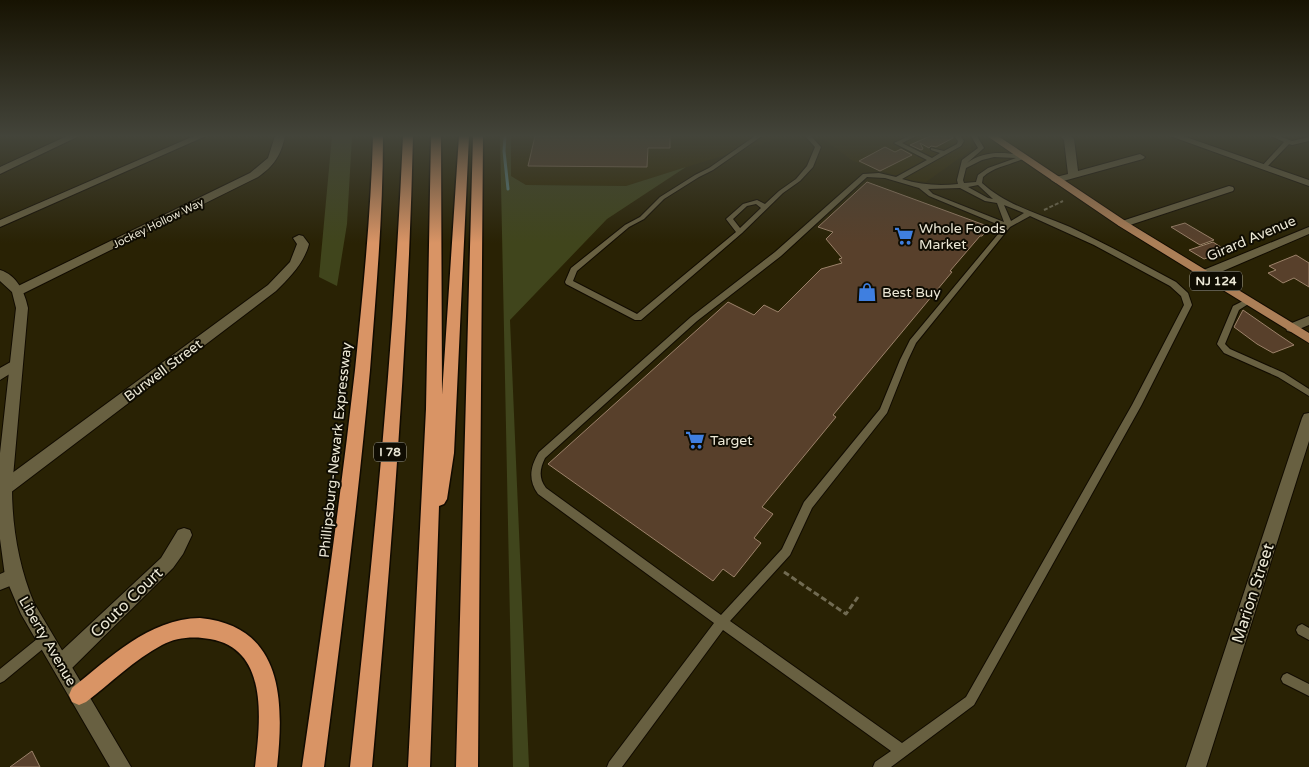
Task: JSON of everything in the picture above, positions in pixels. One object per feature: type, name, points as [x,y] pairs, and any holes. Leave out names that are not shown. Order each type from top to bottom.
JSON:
[{"type":"highway","name":"Phillipsburg-Newark Expressway","points":[[313,767],[346,520],[361,386],[375,224],[377,172]]},
{"type":"highway","name":"I 78","points":[[362,767],[396,379],[407,172]]},
{"type":"highway","points":[[419,767],[435,350],[436,172]]},
{"type":"highway","points":[[428,552],[446,453],[462,172]]},
{"type":"highway","points":[[467,767],[477,172]]},
{"type":"highway","points":[[79,696],[141,647],[170,632],[208,628],[232,635],[253,650],[265,679],[270,719],[266,767]]},
{"type":"main road","name":"NJ 124","points":[[1044,172],[1122,224],[1309,339]]},
{"type":"street","points":[[0,224],[119,172]]},
{"type":"street","name":"Jockey Hollow Way","points":[[18,292],[254,176],[259,172]]},
{"type":"street","points":[[1056,180],[1085,172]]},
{"type":"street","points":[[1277,172],[1309,183]]},
{"type":"street","points":[[1122,224],[1229,189]]},
{"type":"street","name":"Girard Avenue","points":[[1205,274],[1309,230]]},
{"type":"street","name":"Burwell Street","points":[[4,488],[272,288],[288,272],[299,257],[302,244],[299,238]]},
{"type":"street","points":[[0,274],[18,292]]},
{"type":"street","name":"Liberty Avenue","points":[[18,292],[23,318],[16,364],[4,488],[8,543],[7,579],[62,664],[122,767]]},
{"type":"street","points":[[1292,328],[1309,320]]},
{"type":"street","points":[[0,375],[16,364]]},
{"type":"street","name":"Marion Street","points":[[1196,767],[1306,441],[1309,418]]},
{"type":"street","name":"Couto Court","points":[[62,664],[167,564],[184,535]]},
{"type":"lane","points":[[705,172],[662,198],[642,218],[621,231],[574,270],[569,282],[638,318],[740,232],[765,207],[806,172]]},
{"type":"lane","points":[[896,180],[911,172]]},
{"type":"lane","points":[[962,172],[960,180],[962,186],[987,200],[1000,202]]},
{"type":"lane","points":[[979,184],[980,176],[984,172]]},
{"type":"lane","points":[[902,751],[542,491],[538,487],[535,475],[538,461],[694,319],[778,254],[858,180],[871,174],[922,186],[979,184]]},
{"type":"lane","points":[[880,767],[970,701],[1136,406],[1188,306],[1185,296],[1173,284],[1049,221],[1000,202],[979,184]]},
{"type":"lane","points":[[922,186],[930,195],[1008,226]]},
{"type":"lane","points":[[740,232],[729,219],[745,205],[757,202],[765,207]]},
{"type":"lane","points":[[1000,202],[1008,218],[1008,226]]},
{"type":"lane","points":[[614,767],[722,622],[786,552],[808,505],[884,411],[904,360],[914,342],[1008,226],[1028,214]]},
{"type":"lane","points":[[1249,301],[1236,308],[1221,344],[1227,351],[1281,375],[1309,394]]},
{"type":"lane","points":[[0,677],[46,640]]},
{"type":"lane","points":[[1287,679],[1309,690]]},
{"type":"path","points":[[1041,212],[1063,201]]},
{"type":"path","points":[[774,565],[846,614],[858,597]]},
{"type":"shaded area","points":[[511,172],[671,172],[626,186],[526,185],[511,176]]},
{"type":"shaded area","points":[[885,172],[940,172],[926,182],[909,180]]},
{"type":"green space","points":[[329,172],[350,172],[347,224],[337,286],[319,277]]},
{"type":"green space","points":[[501,172],[511,172],[511,176],[526,185],[626,186],[671,172],[679,172],[607,219],[510,320],[529,767],[513,767]]},
{"type":"building","name":"Target","points":[[867,182],[990,227],[950,271],[952,272],[833,415],[836,417],[762,507],[773,514],[754,538],[761,543],[734,577],[723,569],[713,581],[548,464],[728,302],[754,315],[764,305],[778,312],[821,269],[842,263],[839,259],[842,258],[826,239],[833,232],[818,227]]},
{"type":"building","points":[[1185,223],[1214,240],[1200,245],[1171,227]]},
{"type":"building","points":[[1213,242],[1227,251],[1204,259],[1189,250]]},
{"type":"building","points":[[1296,255],[1309,263],[1309,287],[1294,278],[1283,283],[1268,273],[1276,270],[1269,266]]},
{"type":"building","points":[[1243,310],[1294,345],[1273,353],[1257,344],[1234,327]]},
{"type":"building","points":[[32,751],[40,767],[10,767]]},
{"type":"waterway","points":[[506,172],[508,189]]},
{"type":"place","name":"Whole Foods Market","points":[[904,236]]},
{"type":"place","name":"Best Buy","points":[[867,292]]},
{"type":"place","name":"Target","points":[[695,440]]}]
